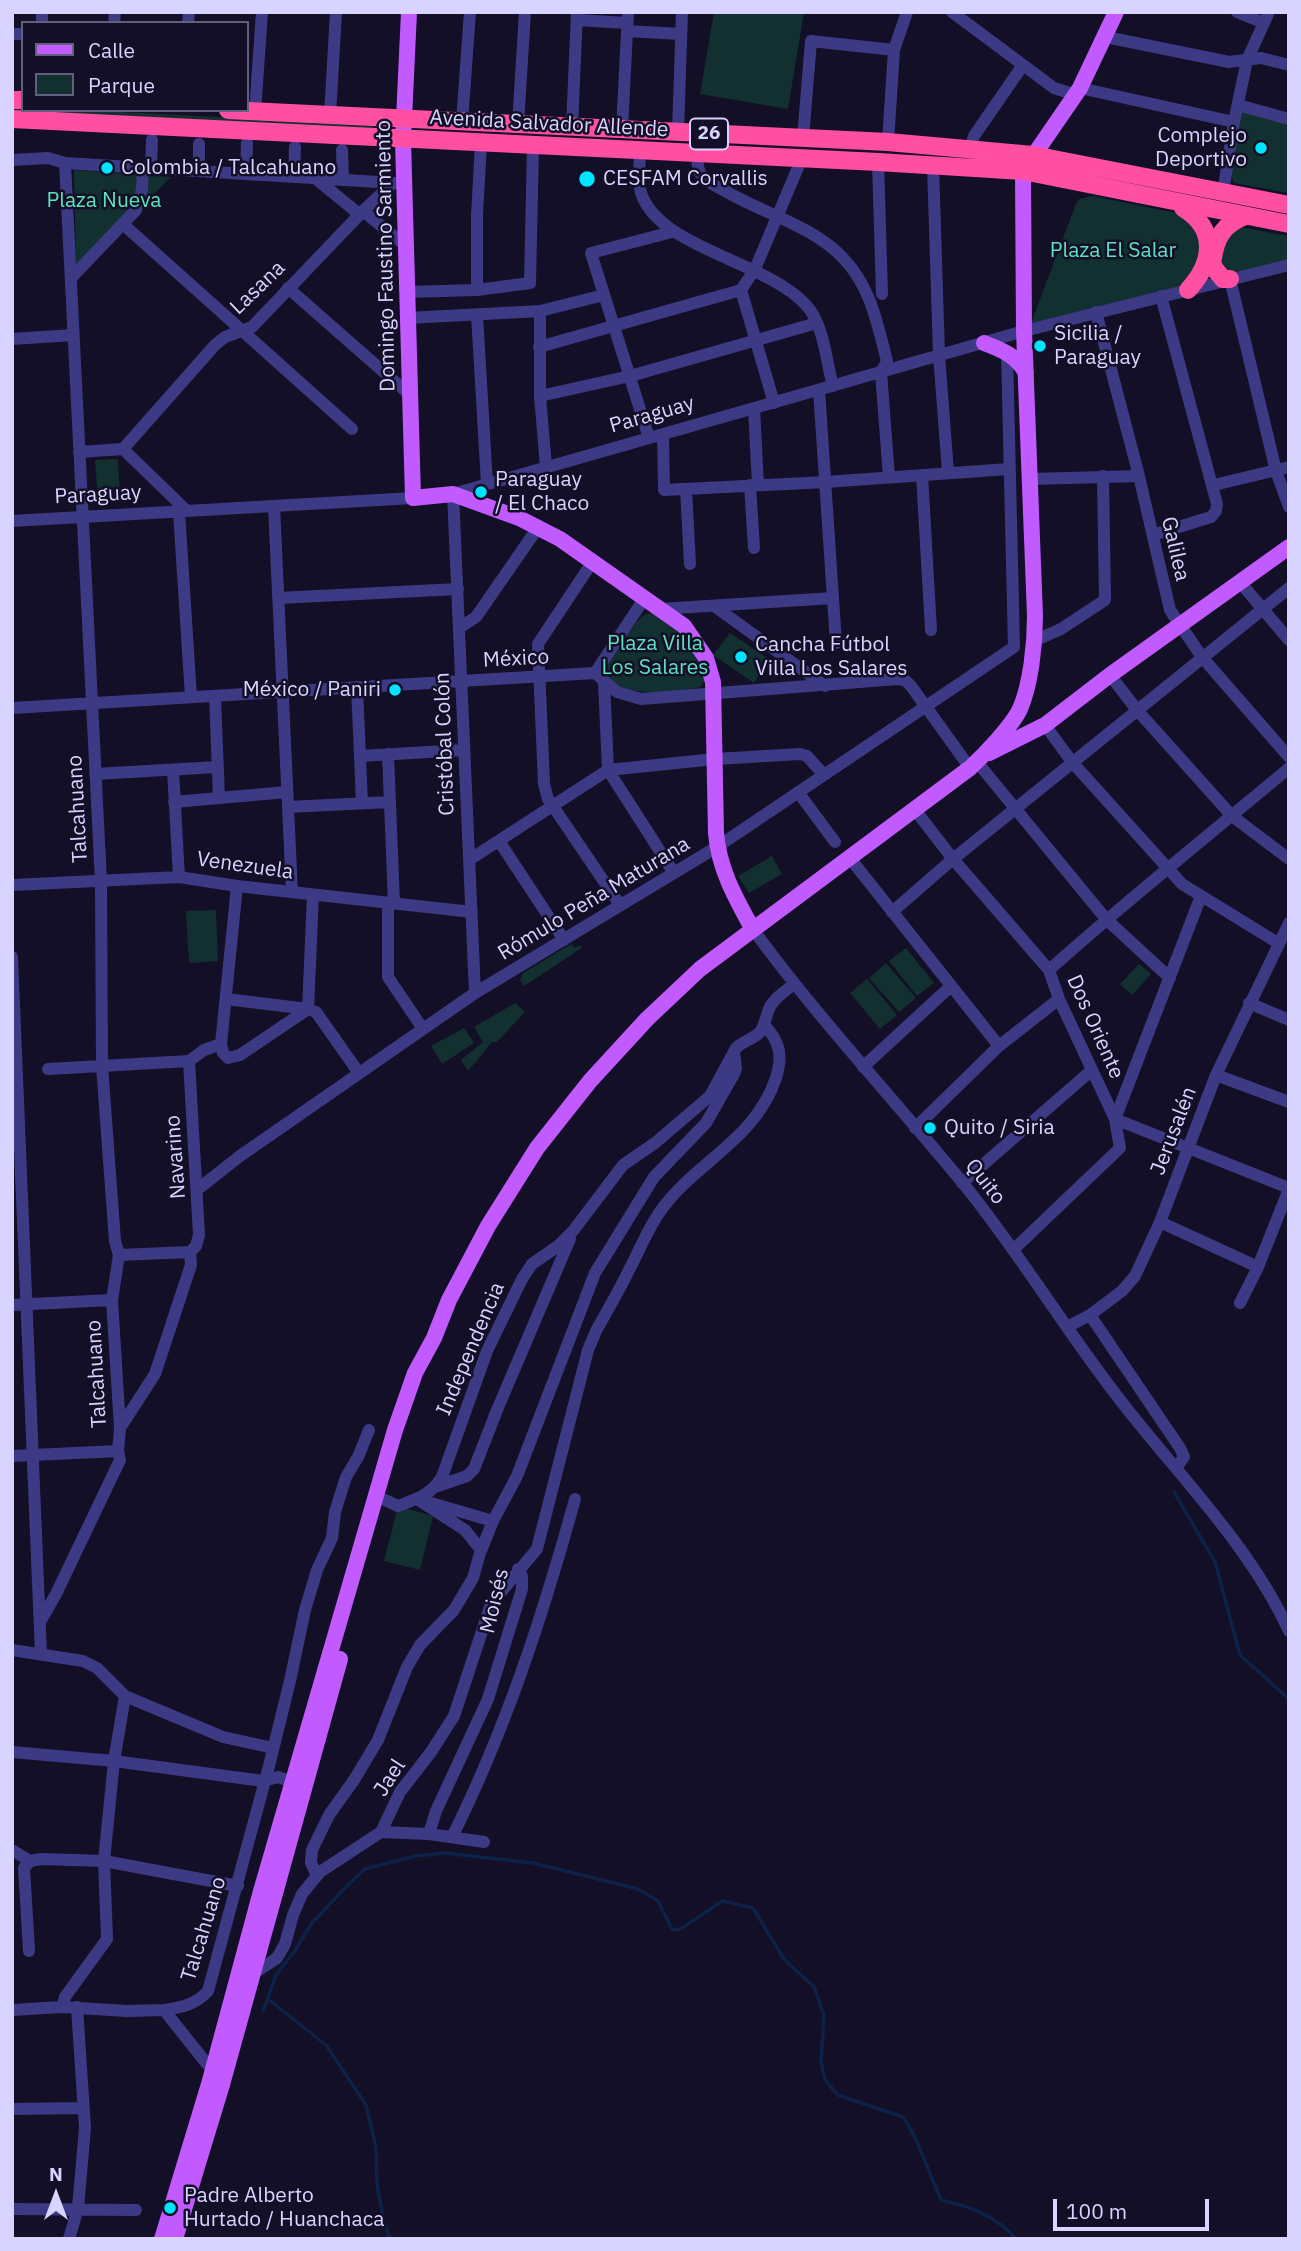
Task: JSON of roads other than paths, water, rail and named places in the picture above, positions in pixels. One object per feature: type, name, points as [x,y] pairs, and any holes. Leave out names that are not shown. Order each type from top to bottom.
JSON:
[{"type":"highway","name":"Avenida Salvador Allende","points":[[248,111],[888,142],[970,149],[1033,155],[1289,205]]},
{"type":"highway","name":"Avenida Salvador Allende","points":[[12,119],[802,158],[1023,172],[1289,224]]},
{"type":"highway","points":[[627,130],[636,151]]},
{"type":"highway","points":[[1173,203],[1201,221],[1207,238],[1204,266],[1195,288]]},
{"type":"highway","points":[[1195,288],[1208,276],[1215,244],[1221,232],[1245,216]]},
{"type":"highway","points":[[1212,261],[1223,279],[1230,279]]},
{"type":"main road","name":"Domingo Faustino Sarmiento","points":[[409,12],[399,183],[406,246],[413,498]]},
{"type":"main road","points":[[976,762],[1019,709],[1034,641],[1035,586],[1024,331],[1023,172],[1078,92],[1106,37],[1110,13]]},
{"type":"main road","points":[[984,342],[1007,352],[1019,362],[1026,373]]},
{"type":"main road","points":[[453,494],[539,526],[684,626],[702,650],[709,665],[714,695],[717,847],[727,882],[752,928]]},
{"type":"main road","name":"Paraguay","points":[[413,498],[453,494]]},
{"type":"main road","points":[[175,2239],[219,2070],[261,1891],[292,1782],[385,1500],[434,1338],[453,1292],[522,1170],[555,1124],[608,1060],[656,1009],[700,969],[976,762],[1045,725],[1289,547]]},
{"type":"main road","points":[[344,1625],[403,1407],[415,1373],[434,1338]]},
{"type":"main road","points":[[162,2239],[253,1974],[292,1782]]},
{"type":"street","points":[[256,112],[262,12]]},
{"type":"street","points":[[330,115],[336,12]]},
{"type":"street","points":[[462,122],[470,12]]},
{"type":"street","points":[[518,124],[525,12]]},
{"type":"street","points":[[678,132],[682,12]]},
{"type":"street","points":[[888,142],[894,50],[907,12]]},
{"type":"street","points":[[952,12],[1054,88],[1234,122]]},
{"type":"street","points":[[1223,193],[1247,60],[1267,18],[1237,12]]},
{"type":"street","points":[[572,127],[577,16],[628,22],[681,34]]},
{"type":"street","points":[[627,130],[628,22]]},
{"type":"street","points":[[1106,37],[1229,62],[1261,58],[1289,65]]},
{"type":"street","points":[[803,138],[811,41],[894,50]]},
{"type":"street","points":[[970,149],[974,136],[1023,65]]},
{"type":"street","points":[[1238,105],[1289,119]]},
{"type":"street","points":[[71,278],[124,225],[139,204],[152,140]]},
{"type":"street","points":[[246,174],[247,143]]},
{"type":"street","points":[[199,144],[199,171]]},
{"type":"street","points":[[477,290],[481,144]]},
{"type":"street","points":[[407,292],[477,290],[530,283],[533,146]]},
{"type":"street","points":[[294,177],[295,147]]},
{"type":"street","points":[[342,150],[342,180]]},
{"type":"street","points":[[636,151],[639,190],[645,203],[672,232],[755,270],[788,288],[808,306],[817,323],[833,386]]},
{"type":"street","points":[[698,154],[698,167],[703,178],[742,201],[820,239],[850,266],[870,298],[887,360],[881,372],[889,477]]},
{"type":"street","points":[[12,160],[48,158],[65,163],[399,183]]},
{"type":"street","points":[[539,347],[741,290],[755,270],[802,158]]},
{"type":"street","points":[[878,162],[882,294]]},
{"type":"street","name":"Talcahuano","points":[[65,163],[100,882],[102,1066],[115,1241],[119,1255],[112,1300],[120,1428],[118,1451]]},
{"type":"street","points":[[933,165],[939,355],[948,472]]},
{"type":"street","points":[[314,178],[406,246]]},
{"type":"street","name":"Lasana","points":[[123,449],[215,345],[225,337],[252,327],[361,212],[399,183]]},
{"type":"street","points":[[124,225],[352,429]]},
{"type":"street","points":[[649,438],[591,253],[672,232]]},
{"type":"street","name":"Paraguay","points":[[453,494],[1024,331],[1289,265]]},
{"type":"street","points":[[1230,279],[1282,469],[1289,508]]},
{"type":"street","points":[[288,288],[410,395]]},
{"type":"street","points":[[741,290],[774,402]]},
{"type":"street","points":[[408,318],[540,311],[604,295]]},
{"type":"street","points":[[1153,535],[1210,517],[1217,508],[1214,485],[1161,296]]},
{"type":"street","points":[[540,311],[540,397],[546,467]]},
{"type":"street","name":"Galilea","points":[[1096,312],[1139,476],[1170,610],[1202,657],[1289,757]]},
{"type":"street","points":[[477,315],[487,484]]},
{"type":"street","points":[[540,397],[629,376],[817,323]]},
{"type":"street","points":[[12,339],[74,335]]},
{"type":"street","points":[[663,434],[664,490],[1009,469],[1007,352]]},
{"type":"street","points":[[819,390],[836,643]]},
{"type":"street","points":[[754,408],[754,548]]},
{"type":"street","points":[[79,452],[123,449],[183,512],[191,697]]},
{"type":"street","name":"Rómulo Peña Maturana","points":[[198,1189],[240,1156],[475,993],[717,847],[1014,647],[1009,469]]},
{"type":"street","points":[[1214,485],[1282,469]]},
{"type":"street","points":[[922,475],[931,630]]},
{"type":"street","points":[[1034,641],[1060,629],[1105,600],[1103,476]]},
{"type":"street","points":[[1030,479],[1139,476]]},
{"type":"street","points":[[686,489],[690,564]]},
{"type":"street","name":"Cristóbal Colón","points":[[453,494],[475,993]]},
{"type":"street","name":"Paraguay","points":[[12,521],[413,498]]},
{"type":"street","points":[[274,506],[292,892]]},
{"type":"street","points":[[459,628],[476,617],[539,526]]},
{"type":"street","points":[[593,561],[539,640],[538,677],[544,784],[553,806],[620,905]]},
{"type":"street","points":[[1239,581],[1289,640]]},
{"type":"street","points":[[892,912],[1014,809],[1289,587]]},
{"type":"street","points":[[279,598],[457,589]]},
{"type":"street","points":[[660,609],[833,598]]},
{"type":"street","points":[[644,599],[600,678],[608,770],[674,873]]},
{"type":"street","points":[[714,606],[825,686]]},
{"type":"street","points":[[1110,675],[1137,710],[1232,816],[1289,859]]},
{"type":"street","name":"México","points":[[12,708],[538,677],[600,678]]},
{"type":"street","points":[[600,678],[623,695],[641,699],[902,680],[911,686],[925,708],[976,762],[1106,919],[1170,978]]},
{"type":"street","points":[[357,687],[362,803]]},
{"type":"street","points":[[215,696],[219,798]]},
{"type":"street","points":[[1045,725],[1072,762],[1182,884],[1278,943]]},
{"type":"street","points":[[360,756],[464,750]]},
{"type":"street","points":[[388,754],[391,903],[388,976],[423,1029]]},
{"type":"street","points":[[469,860],[608,770],[804,754],[824,775]]},
{"type":"street","points":[[95,774],[217,768]]},
{"type":"street","points":[[1049,970],[1106,919],[1289,768]]},
{"type":"street","points":[[173,770],[179,877]]},
{"type":"street","points":[[174,802],[287,792]]},
{"type":"street","points":[[798,792],[835,842]]},
{"type":"street","points":[[288,807],[390,802]]},
{"type":"street","name":"Dos Oriente","points":[[915,810],[953,859],[1049,970],[1059,999],[1115,1119]]},
{"type":"street","points":[[499,841],[564,940]]},
{"type":"street","points":[[849,857],[999,1046]]},
{"type":"street","name":"Venezuela","points":[[12,885],[179,877],[472,912]]},
{"type":"street","points":[[237,886],[221,1044],[225,1056],[235,1057],[308,1009]]},
{"type":"street","points":[[308,1009],[313,895]]},
{"type":"street","points":[[1013,1250],[1120,1148],[1115,1119],[1202,896]]},
{"type":"street","name":"Jerusalén","points":[[1067,1327],[1090,1315],[1130,1284],[1160,1222],[1216,1075],[1288,924]]},
{"type":"street","name":"Quito","points":[[752,928],[793,985],[962,1183],[1123,1405],[1249,1560],[1274,1598],[1289,1631]]},
{"type":"street","points":[[12,957],[41,1654]]},
{"type":"street","name":"Independencia","points":[[435,1487],[442,1477],[487,1351],[532,1264],[558,1247],[573,1231],[623,1165],[655,1143],[710,1096],[742,1042],[758,1035],[770,1006],[793,985]]},
{"type":"street","points":[[863,1067],[951,986]]},
{"type":"street","points":[[226,999],[316,1012],[359,1073]]},
{"type":"street","points":[[915,1128],[999,1046],[1059,999]]},
{"type":"street","points":[[1249,1003],[1289,1020]]},
{"type":"street","name":"Moisés","points":[[429,1834],[436,1811],[488,1699],[522,1590],[522,1576],[518,1569],[537,1549],[588,1350],[658,1215],[677,1191],[728,1147],[765,1103],[778,1071],[781,1055],[778,1043],[764,1025]]},
{"type":"street","points":[[48,1069],[189,1061],[204,1050],[221,1044]]},
{"type":"street","points":[[317,1875],[312,1863],[312,1850],[329,1815],[378,1740],[407,1667],[420,1645],[454,1610],[473,1578],[480,1553],[517,1476],[595,1273],[654,1177],[706,1122],[734,1074],[734,1053]]},
{"type":"street","name":"Navarino","points":[[120,1428],[155,1374],[191,1265],[190,1252],[196,1246],[199,1235],[189,1061]]},
{"type":"street","points":[[962,1183],[1092,1070]]},
{"type":"street","points":[[1216,1075],[1289,1102]]},
{"type":"street","points":[[1115,1119],[1289,1189],[1258,1267],[1240,1303]]},
{"type":"street","points":[[1160,1222],[1258,1267]]},
{"type":"street","points":[[385,1500],[398,1506],[417,1499],[435,1487],[467,1476],[474,1469],[573,1231]]},
{"type":"street","points":[[119,1255],[190,1252]]},
{"type":"street","points":[[12,1306],[112,1300]]},
{"type":"street","points":[[1090,1315],[1183,1453],[1183,1460],[1176,1468]]},
{"type":"street","name":"Talcahuano","points":[[12,2010],[77,2007],[127,2011],[164,2010],[188,2006],[200,2000],[208,1991],[269,1766],[305,1610],[317,1570],[332,1538],[335,1512],[346,1477],[369,1430]]},
{"type":"street","points":[[12,1456],[118,1451],[119,1464],[40,1622]]},
{"type":"street","points":[[417,1499],[494,1521]]},
{"type":"street","points":[[417,1499],[465,1531],[481,1550],[480,1553]]},
{"type":"street","points":[[452,1837],[481,1779],[515,1693],[556,1568],[575,1499]]},
{"type":"street","name":"Jael","points":[[382,1832],[400,1793],[454,1716],[491,1604],[518,1569]]},
{"type":"street","points":[[12,1650],[83,1661],[97,1668],[125,1696],[223,1737],[273,1748]]},
{"type":"street","points":[[62,2007],[65,1997],[107,1940],[104,1861],[114,1761],[125,1696]]},
{"type":"street","points":[[12,1752],[292,1782]]},
{"type":"street","points":[[269,1766],[292,1782]]},
{"type":"street","points":[[253,1974],[277,1958],[285,1944],[302,1894],[317,1875],[382,1832],[429,1834],[484,1842]]},
{"type":"street","points":[[12,1850],[30,1861]]},
{"type":"street","points":[[29,1951],[24,1868],[30,1861],[104,1861],[237,1886]]},
{"type":"street","points":[[68,2239],[79,2208],[85,2128],[77,2007]]},
{"type":"street","points":[[164,2010],[207,2064],[219,2070]]},
{"type":"street","points":[[12,2109],[83,2108]]},
{"type":"street","points":[[12,2209],[136,2210]]},
{"type":"waterway","points":[[1174,1492],[1215,1562],[1240,1655],[1289,1699]]},
{"type":"waterway","points":[[263,2011],[276,1975],[312,1923],[344,1889],[365,1869],[415,1856],[445,1853],[533,1863],[638,1889],[658,1901],[672,1929],[679,1930],[722,1901],[753,1908],[784,1959],[814,1987],[824,2015],[821,2062],[825,2080],[838,2095],[903,2117],[915,2137],[941,2200],[982,2213],[1000,2224],[1016,2239]]},
{"type":"waterway","points":[[268,1999],[326,2045],[366,2105],[376,2147],[377,2184],[390,2239]]},
{"type":"place","name":"Complejo Deportivo","points":[[1261,148]]},
{"type":"place","name":"Colombia / Talcahuano","points":[[107,168]]},
{"type":"place","name":"CESFAM Corvallis","points":[[587,179]]},
{"type":"place","name":"Sicilia / Paraguay","points":[[1040,346]]},
{"type":"place","name":"Paraguay / El Chaco","points":[[481,492]]},
{"type":"place","name":"Cancha Fútbol Villa Los Salares","points":[[741,657]]},
{"type":"place","name":"México / Paniri","points":[[395,690]]},
{"type":"place","name":"Quito / Siria","points":[[930,1128]]},
{"type":"place","name":"Padre Alberto Hurtado / Huanchaca","points":[[170,2208]]},
{"type":"park label","name":"Plaza Nueva","points":[[104,201]]},
{"type":"park label","name":"Plaza El Salar","points":[[1113,251]]},
{"type":"park label","name":"Plaza Villa Los Salares","points":[[655,656]]}]
